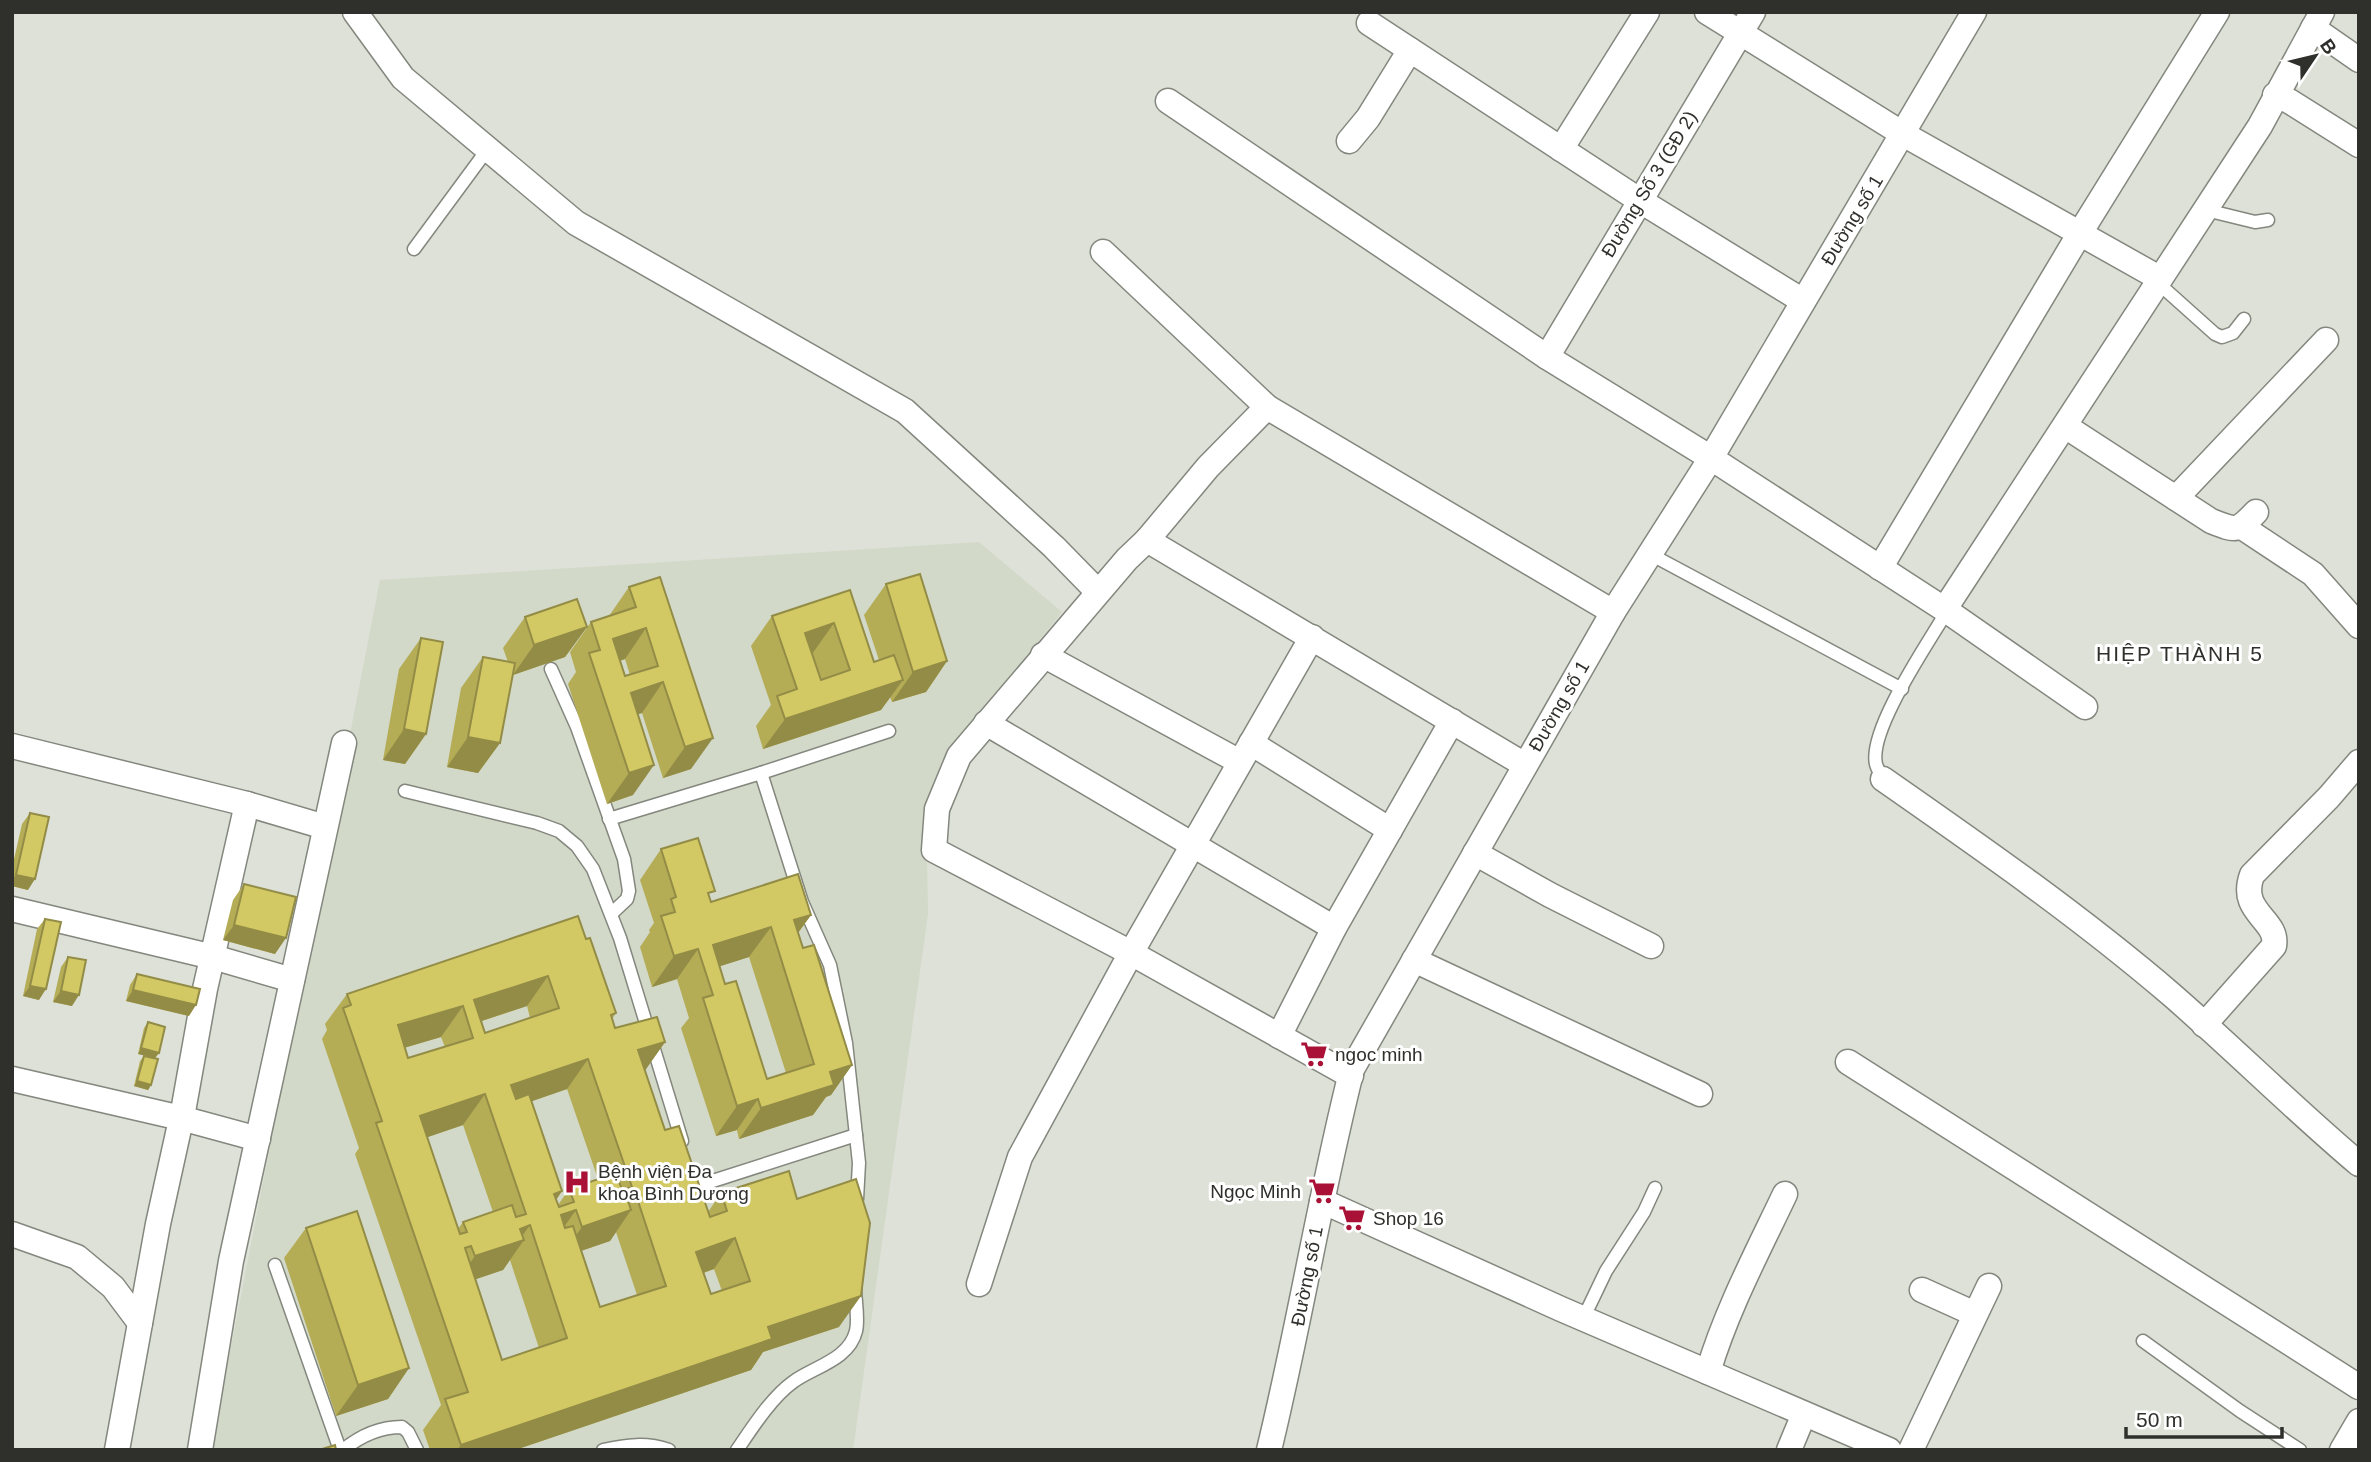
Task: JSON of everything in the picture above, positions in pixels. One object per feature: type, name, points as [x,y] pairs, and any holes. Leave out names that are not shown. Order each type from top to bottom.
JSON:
[{"type":"street","points":[[355,12],[403,78],[576,223],[905,411],[1054,547],[1098,592]]},
{"type":"street","points":[[1561,149],[1647,12]]},
{"type":"street","points":[[1707,12],[1746,23],[1903,134],[2152,274],[2158,283]]},
{"type":"street","name":"Đường số 1","points":[[1269,1450],[1292,1355],[1331,1150],[1351,1076],[1414,960],[1613,612],[1711,458],[1974,12]]},
{"type":"street","points":[[1880,568],[2080,233],[2217,12]]},
{"type":"street","points":[[1947,611],[1950,601],[2260,126],[2318,20],[2359,60]]},
{"type":"street","points":[[1369,23],[1639,200],[1803,301]]},
{"type":"street","name":"Đường Số 3 (GĐ 2)","points":[[1547,357],[1746,23]]},
{"type":"street","points":[[1349,141],[1368,118],[1410,50]]},
{"type":"street","points":[[2275,95],[2359,145]]},
{"type":"street","points":[[1168,101],[1547,357],[1711,458],[1947,611],[2085,707]]},
{"type":"street","points":[[1103,252],[1267,407],[1613,612]]},
{"type":"street","points":[[2176,498],[2326,340]]},
{"type":"street","points":[[1267,407],[1208,467],[959,756],[937,809],[934,850],[1131,953],[1351,1076]]},
{"type":"street","points":[[2065,426],[2211,521],[2234,530],[2249,520],[2313,574],[2359,626]]},
{"type":"street","points":[[1147,541],[1525,765]]},
{"type":"street","points":[[979,1284],[1020,1157],[1131,953],[1312,637]]},
{"type":"street","points":[[1043,656],[1245,753],[1390,830]]},
{"type":"street","points":[[1279,1036],[1334,929],[1452,721]]},
{"type":"street","points":[[986,723],[1334,929]]},
{"type":"street","points":[[200,1450],[232,1261],[344,743]]},
{"type":"street","points":[[12,746],[247,804],[326,827]]},
{"type":"street","points":[[2204,1025],[2274,946],[2276,938],[2252,904],[2247,888],[2252,875],[2329,797],[2359,762]]},
{"type":"street","points":[[1883,779],[2029,881],[2173,996],[2300,1115],[2359,1164]]},
{"type":"street","points":[[117,1450],[158,1224],[247,804]]},
{"type":"street","points":[[1475,853],[1651,946]]},
{"type":"street","points":[[12,909],[213,957],[292,980]]},
{"type":"street","points":[[1414,960],[1700,1094]]},
{"type":"street","points":[[1848,1062],[2359,1387]]},
{"type":"street","points":[[12,1079],[181,1118],[258,1139]]},
{"type":"street","points":[[1708,1372],[1720,1332],[1740,1284],[1785,1194]]},
{"type":"street","points":[[1322,1200],[1583,1319],[1889,1450]]},
{"type":"street","points":[[12,1234],[77,1257],[113,1287],[140,1323]]},
{"type":"street","points":[[1911,1450],[1989,1286]]},
{"type":"street","points":[[1922,1290],[1975,1314]]},
{"type":"street","points":[[1788,1450],[1804,1414]]},
{"type":"street","points":[[2342,1450],[2359,1421]]},
{"type":"lane","points":[[415,249],[487,150]]},
{"type":"lane","points":[[2206,210],[2255,222],[2268,220]]},
{"type":"lane","points":[[2158,283],[2215,334],[2222,337],[2233,333],[2244,319]]},
{"type":"lane","points":[[1650,554],[1902,689]]},
{"type":"lane","points":[[1883,779],[1876,764],[1876,749],[1884,722],[1947,611]]},
{"type":"lane","points":[[551,668],[577,727],[624,859],[629,891],[627,899],[611,914]]},
{"type":"lane","points":[[609,819],[889,731]]},
{"type":"lane","points":[[761,773],[802,902],[830,965],[846,1043],[859,1163],[856,1217]]},
{"type":"lane","points":[[405,791],[537,822],[559,831],[577,846],[593,869],[611,914],[672,1101],[694,1187],[856,1135]]},
{"type":"lane","points":[[1583,1319],[1606,1271],[1644,1212],[1655,1188]]},
{"type":"lane","points":[[275,1265],[341,1450],[376,1431],[394,1427],[402,1427],[408,1432],[417,1450]]},
{"type":"lane","points":[[737,1450],[757,1420],[792,1382],[831,1361],[848,1347],[856,1331],[854,1271]]},
{"type":"lane","points":[[2143,1341],[2240,1411],[2300,1450]]},
{"type":"lane","points":[[603,1450],[629,1444],[656,1445],[669,1450]]},
{"type":"shaded area","name":"Bệnh viện Đa khoa Bình Dương","points":[[979,542],[1062,612],[947,753],[926,807],[928,914],[853,1450],[211,1450],[380,580]]},
{"type":"building","points":[[920,574],[947,661],[913,672],[886,584]]},
{"type":"building","points":[[660,577],[713,738],[685,747],[663,682],[631,693],[654,765],[629,773],[589,653],[600,650],[591,622],[636,607],[629,587]],"holes":[[[646,628],[658,666],[625,676],[613,639]]]},
{"type":"building","points":[[850,590],[874,662],[894,655],[903,680],[785,719],[777,696],[797,689],[772,616]],"holes":[[[834,623],[850,670],[821,680],[805,633]]]},
{"type":"building","points":[[577,599],[587,627],[534,645],[525,617]]},
{"type":"building","points":[[421,638],[443,642],[426,734],[404,729]]},
{"type":"building","points":[[483,657],[515,663],[500,743],[468,737]]},
{"type":"building","points":[[30,813],[49,817],[35,879],[16,875]]},
{"type":"building","points":[[698,838],[715,891],[708,893],[711,902],[798,874],[811,915],[794,920],[803,948],[814,945],[852,1065],[830,1072],[834,1085],[761,1108],[758,1099],[737,1106],[703,998],[713,995],[698,949],[674,956],[661,916],[675,912],[671,899],[676,897],[661,849]],"holes":[[[771,927],[814,1064],[767,1079],[736,981],[725,984],[713,945]]]},
{"type":"building","points":[[244,884],[296,897],[286,938],[234,925]]},
{"type":"building","points":[[578,916],[586,939],[590,938],[616,1013],[611,1015],[615,1028],[657,1017],[665,1042],[638,1050],[665,1130],[679,1126],[710,1217],[727,1211],[721,1193],[789,1171],[797,1199],[856,1179],[870,1223],[861,1296],[768,1327],[772,1339],[461,1445],[445,1399],[468,1392],[376,1123],[382,1121],[343,1008],[351,1005],[347,994]],"holes":[[[548,976],[559,1008],[485,1033],[474,1000]],[[463,1006],[473,1038],[408,1058],[398,1025]],[[588,1059],[632,1187],[622,1190],[616,1173],[569,1189],[574,1202],[559,1207],[554,1194],[562,1191],[529,1094],[516,1099],[511,1085]],[[485,1094],[526,1214],[516,1217],[512,1205],[463,1222],[467,1232],[460,1234],[420,1116]],[[636,1195],[666,1286],[600,1307],[573,1226],[565,1228],[561,1215],[576,1210],[582,1227],[631,1210],[627,1198]],[[530,1225],[567,1338],[502,1360],[465,1248],[471,1246],[475,1256],[524,1240],[520,1229]],[[735,1238],[750,1281],[711,1294],[696,1252]]]},
{"type":"building","points":[[45,919],[61,922],[46,989],[30,986]]},
{"type":"building","points":[[68,957],[86,960],[79,995],[61,991]]},
{"type":"building","points":[[137,974],[200,989],[196,1005],[133,990]]},
{"type":"building","points":[[148,1022],[165,1027],[159,1053],[141,1048]]},
{"type":"building","points":[[144,1056],[158,1059],[151,1085],[137,1081]]},
{"type":"building","points":[[357,1211],[409,1368],[358,1385],[306,1228]]},
{"type":"building","points":[[335,1445],[336,1450],[319,1450]]},
{"type":"place","name":"ngoc minh","points":[[1314,1054]]},
{"type":"place","name":"Bệnh viện Đa khoa Bình Dương","points":[[577,1182]]},
{"type":"place","name":"Ngọc Minh","points":[[1322,1191]]},
{"type":"place","name":"Shop 16","points":[[1352,1218]]},
{"type":"district","name":"HIỆP THÀNH 5","points":[[2180,653]]}]
